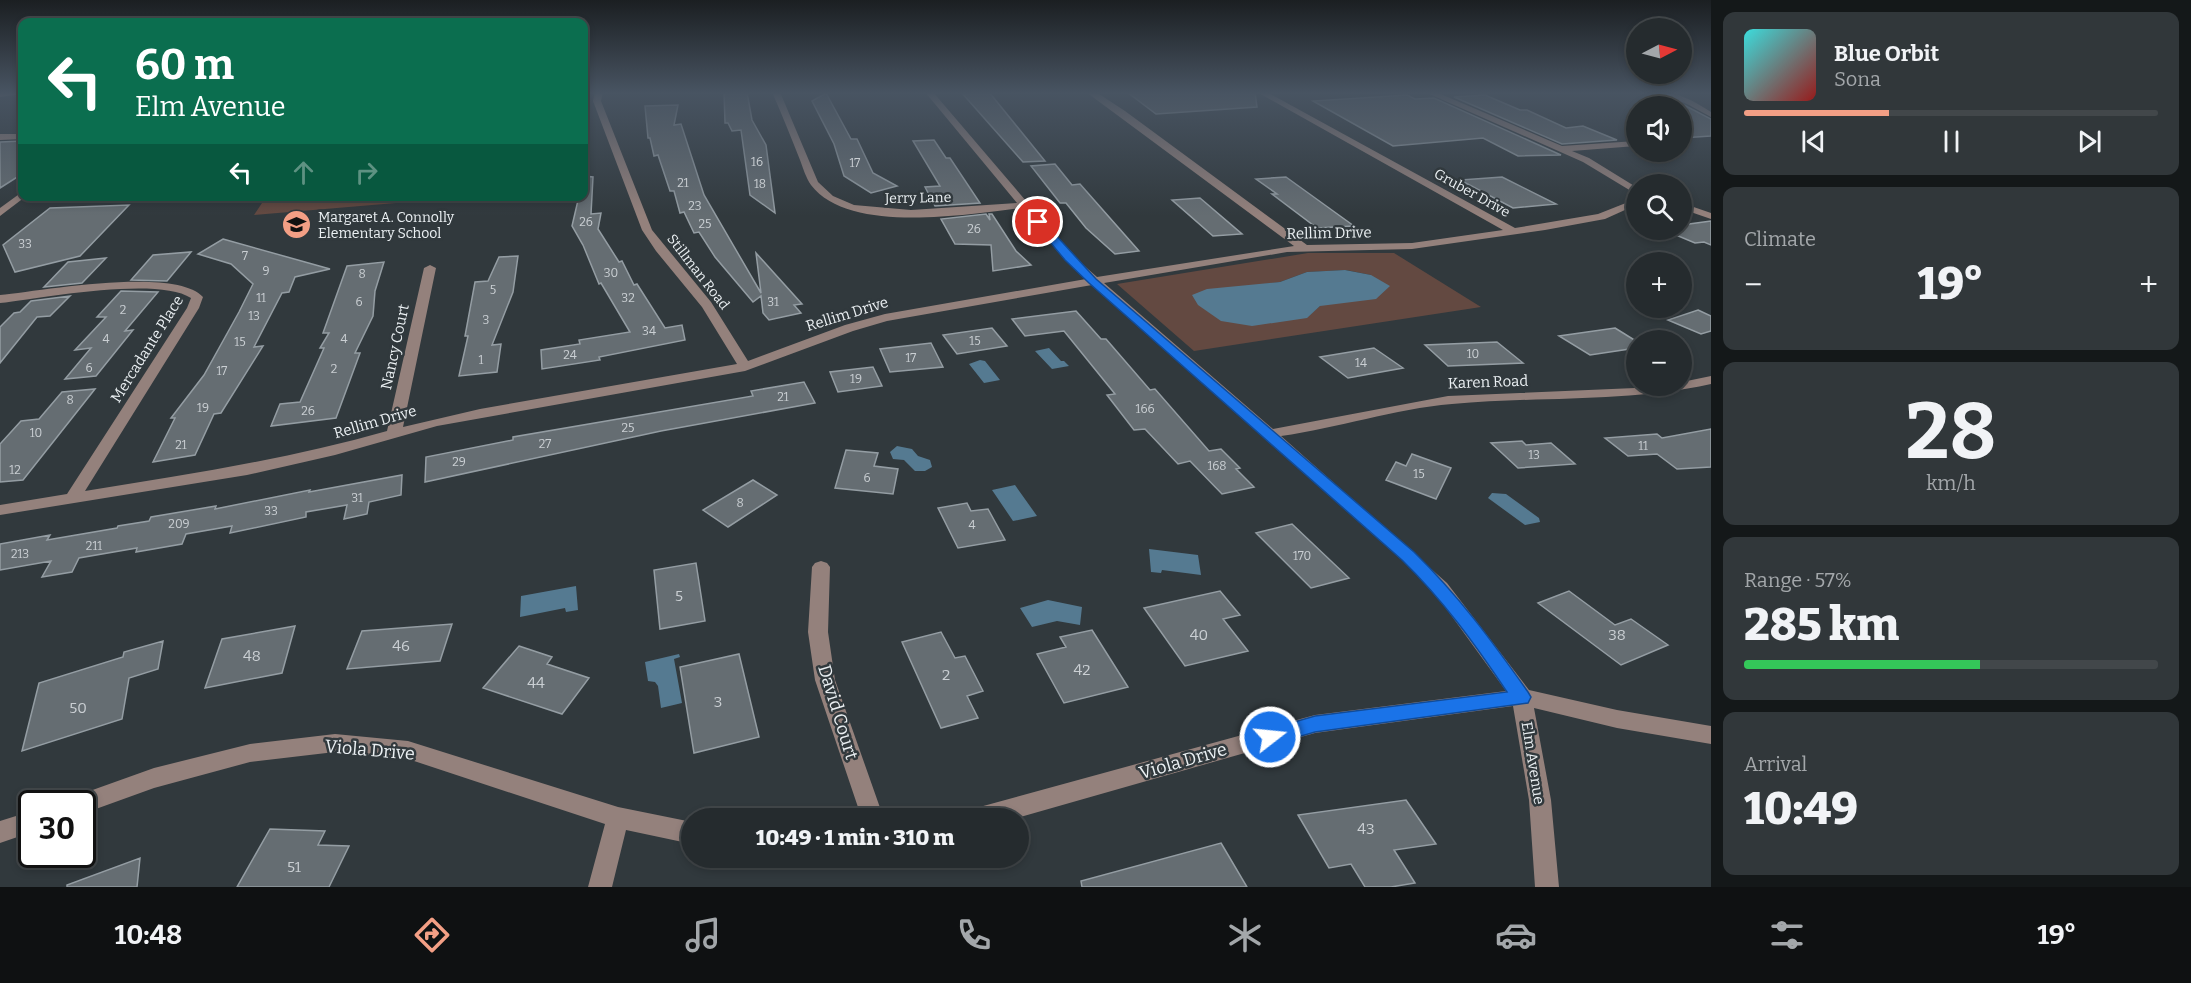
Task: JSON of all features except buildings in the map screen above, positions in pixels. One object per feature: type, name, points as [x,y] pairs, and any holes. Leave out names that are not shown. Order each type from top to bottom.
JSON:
[{"type":"street","name":"Stillman Road","points":[[610,133],[648,230],[660,249],[707,305],[745,366]]},
{"type":"street","name":"Jerry Lane","points":[[793,133],[819,192],[840,204],[859,210],[894,214],[1023,205]]},
{"type":"street","name":"Elm Avenue","points":[[963,133],[1069,258],[1408,556],[1441,588],[1470,624],[1522,697],[1540,800],[1547,887]]},
{"type":"street","points":[[1149,133],[1304,248]]},
{"type":"street","name":"Gruber Drive","points":[[1336,133],[1513,231]]},
{"type":"street","points":[[1523,133],[1609,173],[1626,184]]},
{"type":"street","points":[[0,137],[18,137]]},
{"type":"street","points":[[1559,149],[1626,144]]},
{"type":"street","points":[[0,213],[18,198]]},
{"type":"street","name":"Rellim Drive","points":[[0,510],[247,470],[330,452],[394,433],[480,412],[745,366],[849,328],[885,318],[1093,281],[1304,248],[1412,246],[1513,231],[1601,217],[1626,206]]},
{"type":"street","points":[[1692,209],[1711,216]]},
{"type":"street","name":"Nancy Court","points":[[394,433],[430,268]]},
{"type":"street","name":"Mercadante Place","points":[[0,299],[156,284],[182,286],[195,292],[197,297],[193,308],[73,497]]},
{"type":"street","name":"Karen Road","points":[[1268,434],[1337,423],[1406,406],[1448,399],[1629,394],[1682,388],[1711,380]]},
{"type":"street","name":"David Court","points":[[821,567],[818,632],[825,680],[869,808]]},
{"type":"street","name":"Viola Drive","points":[[1015,808],[1315,724],[1522,697],[1617,719],[1711,735]]},
{"type":"street","name":"Viola Drive","points":[[96,799],[154,778],[250,753],[335,743],[408,750],[618,818],[681,831]]},
{"type":"street","points":[[600,887],[618,818]]},
{"type":"street","points":[[0,832],[18,826]]},
{"type":"shaded area","points":[[263,201],[420,201],[254,215]]},
{"type":"shaded area","points":[[1308,253],[1394,253],[1481,307],[1194,351],[1117,284]],"holes":[[[1346,270],[1371,275],[1320,306],[1306,318],[1244,287],[1280,282],[1307,272]]]},
{"type":"water","points":[[1345,270],[1371,275],[1390,286],[1376,299],[1320,306],[1307,318],[1252,326],[1221,321],[1198,305],[1192,295],[1207,289],[1280,282],[1307,272]]},
{"type":"water","points":[[1049,348],[1069,366],[1052,369],[1035,351]]},
{"type":"water","points":[[980,360],[985,361],[1000,380],[984,383],[969,364]]},
{"type":"water","points":[[897,446],[912,449],[918,456],[930,460],[932,467],[925,471],[915,471],[904,460],[893,459],[890,452]]},
{"type":"water","points":[[1015,485],[1037,516],[1013,521],[992,490]]},
{"type":"water","points":[[1492,493],[1506,494],[1539,518],[1540,522],[1525,525],[1488,498]]},
{"type":"water","points":[[1149,549],[1198,555],[1201,575],[1162,570],[1161,573],[1151,572]]},
{"type":"water","points":[[576,586],[578,610],[566,612],[565,608],[520,617],[521,596]]},
{"type":"water","points":[[1048,600],[1082,607],[1080,625],[1057,621],[1032,627],[1020,608]]},
{"type":"water","points":[[679,654],[680,657],[674,659],[682,703],[661,708],[658,686],[655,682],[648,681],[645,662]]},
{"type":"place","name":"Margaret A. Connolly Elementary School","points":[[297,225]]},
{"type":"route","points":[[1038,222],[1069,258],[1093,281],[1408,556],[1441,588],[1470,624],[1522,697],[1315,724],[1270,737]]}]
